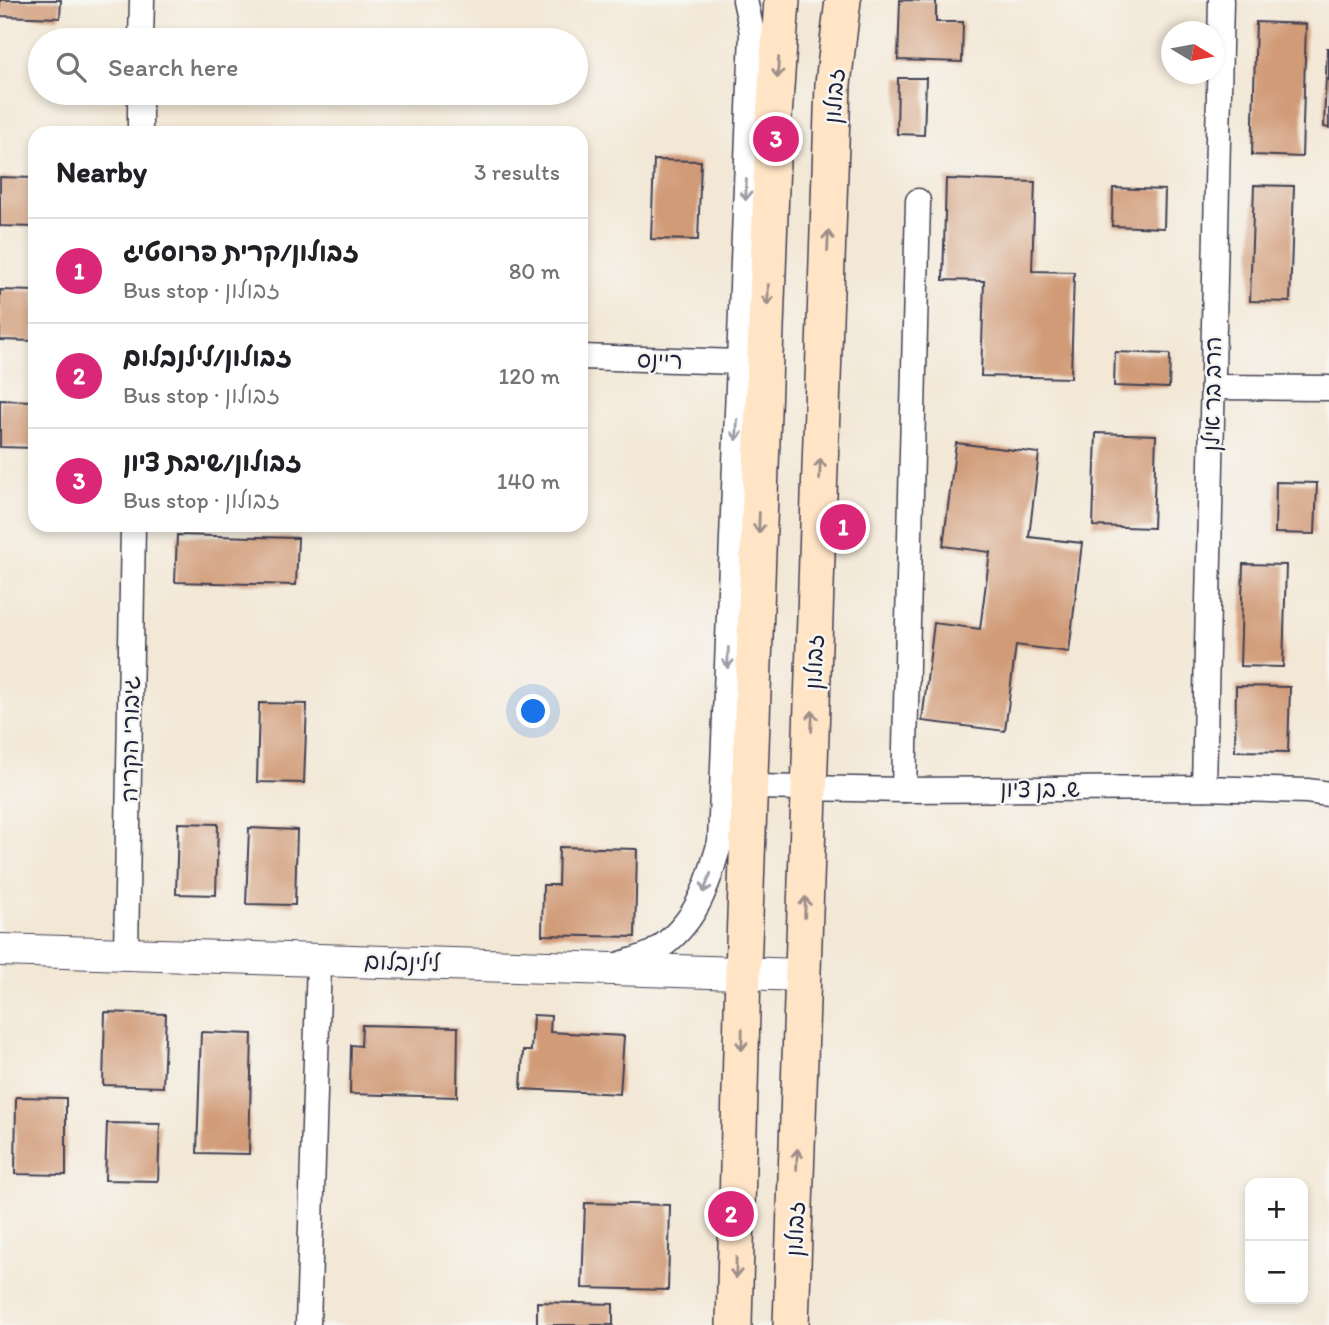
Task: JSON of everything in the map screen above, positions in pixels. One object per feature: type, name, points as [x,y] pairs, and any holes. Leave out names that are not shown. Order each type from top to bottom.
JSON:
[{"type":"main road","points":[[734,1325],[743,972],[773,132],[782,0]]},
{"type":"main road","name":"זבולון","points":[[791,1325],[833,84],[843,0]]},
{"type":"street","points":[[141,28],[142,0]]},
{"type":"street","points":[[609,968],[652,953],[685,927],[706,888],[720,842],[752,32],[745,0]]},
{"type":"street","name":"הרב בר אילן","points":[[1204,788],[1221,0]]},
{"type":"street","points":[[140,126],[141,105]]},
{"type":"street","points":[[904,790],[918,201]]},
{"type":"street","name":"ריינס","points":[[588,357],[739,362]]},
{"type":"street","points":[[1213,387],[1329,388]]},
{"type":"street","name":"גיבורי הקריה","points":[[127,953],[133,532]]},
{"type":"street","name":"ש. בן ציון","points":[[750,787],[904,790],[1204,788],[1329,794]]},
{"type":"street","name":"לילינבלום","points":[[0,950],[803,975]]},
{"type":"street","points":[[308,1325],[319,959]]},
{"type":"building","points":[[0,0],[61,0],[60,18],[0,16]]},
{"type":"building","points":[[900,0],[936,1],[936,22],[963,22],[962,62],[898,60]]},
{"type":"building","points":[[1256,22],[1306,24],[1302,157],[1252,155]]},
{"type":"building","points":[[1329,48],[1329,128],[1324,127]]},
{"type":"building","points":[[898,78],[926,78],[924,135],[897,134]]},
{"type":"building","points":[[654,160],[701,161],[698,240],[651,239]]},
{"type":"building","points":[[0,177],[28,178],[28,227],[0,226]]},
{"type":"building","points":[[946,179],[1035,182],[1032,271],[1074,272],[1071,378],[981,376],[984,281],[943,280]]},
{"type":"building","points":[[1254,185],[1294,186],[1290,302],[1250,301]]},
{"type":"building","points":[[1113,188],[1165,190],[1164,228],[1112,226]]},
{"type":"building","points":[[0,290],[28,291],[28,341],[0,340]]},
{"type":"building","points":[[1115,352],[1170,354],[1169,388],[1114,386]]},
{"type":"building","points":[[0,400],[28,401],[28,448],[0,447]]},
{"type":"building","points":[[1096,433],[1156,435],[1153,528],[1093,526]]},
{"type":"building","points":[[956,443],[1039,453],[1029,537],[1082,543],[1069,652],[1016,645],[1005,731],[922,721],[934,623],[980,629],[990,552],[943,546]]},
{"type":"building","points":[[1276,482],[1317,483],[1315,534],[1275,533]]},
{"type":"building","points":[[177,535],[298,538],[296,585],[175,582]]},
{"type":"building","points":[[1243,564],[1286,565],[1283,667],[1240,666]]},
{"type":"building","points":[[1236,686],[1290,687],[1288,752],[1235,751]]},
{"type":"building","points":[[259,703],[307,704],[304,783],[257,782]]},
{"type":"building","points":[[178,823],[218,824],[216,895],[176,894]]},
{"type":"building","points":[[249,828],[297,830],[295,905],[246,904]]},
{"type":"building","points":[[559,847],[637,849],[635,937],[542,935],[543,885],[558,885]]},
{"type":"building","points":[[105,1012],[166,1014],[163,1087],[103,1085]]},
{"type":"building","points":[[533,1015],[551,1016],[550,1032],[624,1036],[620,1094],[521,1089],[523,1051],[531,1051]]},
{"type":"building","points":[[362,1025],[458,1027],[457,1097],[350,1094],[351,1045],[361,1046]]},
{"type":"building","points":[[201,1032],[252,1034],[249,1154],[197,1153]]},
{"type":"building","points":[[16,1097],[66,1098],[66,1175],[15,1174]]},
{"type":"building","points":[[107,1123],[160,1124],[158,1181],[105,1180]]},
{"type":"building","points":[[585,1203],[670,1205],[668,1290],[582,1288]]},
{"type":"building","points":[[537,1302],[613,1304],[613,1325],[537,1325]]},
{"type":"place","name":"זבולון/שיבת ציון","points":[[776,139]]},
{"type":"place","name":"זבולון/קרית פרוסטיג","points":[[843,527]]},
{"type":"place","name":"זבולון/לילנבלום","points":[[731,1214]]}]
